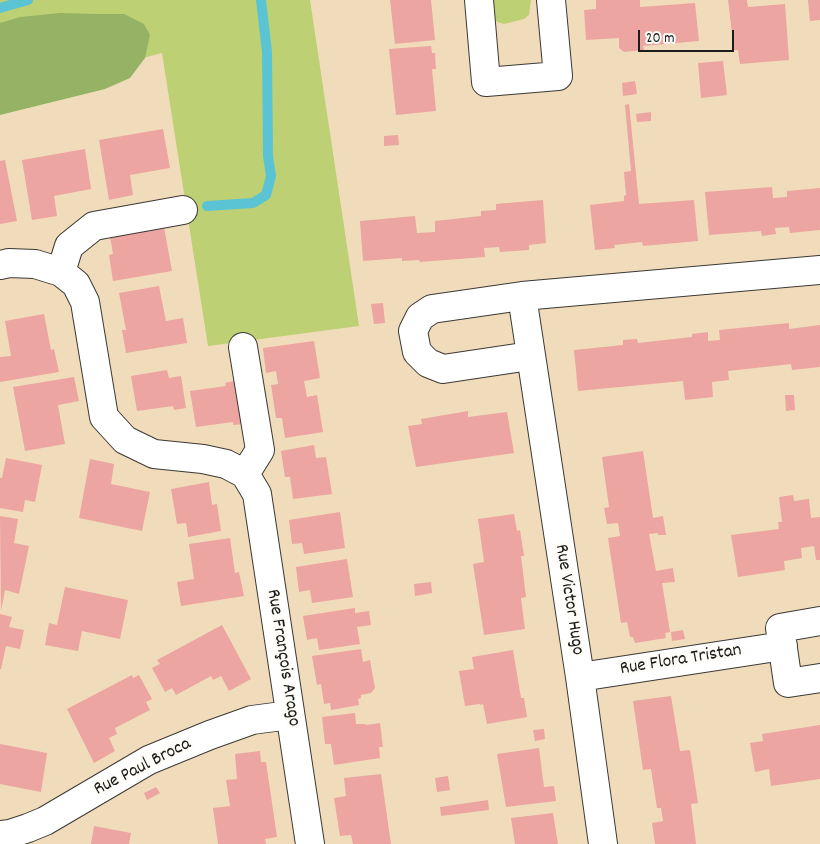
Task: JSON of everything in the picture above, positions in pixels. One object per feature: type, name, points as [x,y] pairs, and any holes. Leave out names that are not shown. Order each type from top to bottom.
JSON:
[{"type":"street","points":[[479,0],[486,82],[558,76],[552,0]]},
{"type":"street","points":[[61,272],[69,246],[94,226],[183,210]]},
{"type":"street","points":[[0,265],[9,263],[36,264],[61,272],[76,284],[85,302],[104,417],[125,440],[154,454],[203,459],[226,464],[245,474],[260,450],[243,347]]},
{"type":"street","points":[[530,356],[443,369],[428,363],[417,352],[413,331],[420,317],[432,309],[522,296],[820,270]]},
{"type":"street","name":"Rue Victor Hugo","points":[[522,296],[580,677],[603,844]]},
{"type":"street","name":"Rue François Arago","points":[[245,474],[257,494],[310,844]]},
{"type":"street","points":[[820,621],[780,628],[788,683],[820,678]]},
{"type":"street","name":"Rue Flora Tristan","points":[[580,677],[783,646]]},
{"type":"street","name":"Rue Paul Broca","points":[[0,835],[10,834],[45,821],[149,760],[252,720],[290,715]]},
{"type":"green space","points":[[0,0],[310,0],[359,326],[208,346],[162,53],[0,95]]},
{"type":"green space","points":[[492,0],[531,0],[529,15],[524,19],[504,24],[497,22],[492,14]]},
{"type":"green space","points":[[60,13],[124,14],[144,24],[150,35],[145,58],[130,78],[105,89],[0,115],[0,23],[20,17]]},
{"type":"building","points":[[390,0],[431,0],[435,40],[395,44]]},
{"type":"building","points":[[596,0],[640,0],[640,7],[695,3],[699,41],[643,46],[644,50],[624,52],[619,48],[619,38],[586,40],[584,10],[596,9]]},
{"type":"building","points":[[728,0],[747,0],[748,7],[785,4],[789,60],[740,64],[738,50],[734,50]]},
{"type":"building","points":[[808,0],[820,0],[820,20],[810,21]]},
{"type":"building","points":[[431,46],[432,53],[435,53],[436,69],[432,69],[436,111],[396,115],[389,49]]},
{"type":"building","points":[[723,61],[727,95],[701,98],[698,63]]},
{"type":"building","points":[[635,81],[637,94],[623,96],[622,83]]},
{"type":"building","points":[[629,104],[639,204],[694,200],[698,241],[643,246],[642,242],[614,245],[615,248],[595,250],[590,205],[624,201],[624,196],[626,195],[624,172],[631,171],[625,105]]},
{"type":"building","points":[[651,112],[651,121],[637,122],[636,114]]},
{"type":"building","points":[[163,129],[170,168],[130,175],[133,195],[109,200],[99,140]]},
{"type":"building","points":[[398,135],[399,145],[384,146],[384,136]]},
{"type":"building","points":[[85,149],[91,189],[54,196],[57,216],[32,220],[22,160]]},
{"type":"building","points":[[5,160],[17,221],[0,224],[0,161]]},
{"type":"building","points":[[772,187],[773,198],[787,197],[787,191],[820,188],[820,230],[790,233],[789,227],[775,228],[776,234],[762,236],[761,231],[709,235],[705,192]]},
{"type":"building","points":[[543,200],[546,243],[529,245],[529,250],[500,252],[499,247],[484,248],[485,257],[420,262],[419,260],[402,261],[402,258],[363,261],[360,221],[415,216],[417,233],[435,232],[435,221],[481,216],[481,211],[496,210],[496,204]]},
{"type":"building","points":[[164,227],[172,271],[113,281],[109,255],[113,254],[109,231]]},
{"type":"building","points":[[159,286],[166,321],[183,318],[187,343],[126,353],[122,330],[126,330],[119,293]]},
{"type":"building","points":[[383,303],[385,323],[374,324],[371,304]]},
{"type":"building","points":[[44,314],[51,350],[54,349],[59,372],[0,382],[0,357],[11,356],[5,321]]},
{"type":"building","points":[[789,323],[789,329],[820,325],[820,367],[792,370],[791,364],[728,371],[729,380],[712,382],[713,397],[685,400],[683,381],[578,391],[574,350],[623,345],[623,340],[637,339],[638,343],[692,337],[692,334],[708,332],[708,341],[720,340],[719,330]]},
{"type":"building","points":[[314,341],[320,378],[304,381],[307,397],[317,395],[323,432],[285,438],[282,418],[276,418],[271,385],[278,384],[276,371],[266,373],[263,348]]},
{"type":"building","points":[[167,370],[169,378],[181,376],[186,408],[174,410],[173,406],[137,411],[131,376]]},
{"type":"building","points":[[74,377],[79,401],[58,405],[65,444],[25,451],[13,387]]},
{"type":"building","points":[[238,380],[245,424],[233,425],[233,422],[196,427],[190,391],[226,386],[225,383]]},
{"type":"building","points":[[785,395],[794,395],[795,410],[786,411]]},
{"type":"building","points":[[468,411],[468,417],[507,412],[514,453],[416,467],[408,426],[422,424],[421,419]]},
{"type":"building","points":[[314,445],[316,458],[326,457],[332,494],[293,499],[290,477],[285,477],[281,451]]},
{"type":"building","points":[[643,451],[653,518],[663,516],[666,535],[658,535],[658,533],[649,534],[656,571],[673,568],[675,582],[662,583],[670,632],[665,633],[666,638],[635,643],[633,637],[630,637],[627,622],[621,623],[608,538],[620,536],[618,523],[607,524],[604,508],[609,507],[602,457]]},
{"type":"building","points":[[6,458],[42,465],[35,502],[25,500],[23,512],[0,508],[0,478],[2,478]]},
{"type":"building","points":[[90,459],[114,464],[111,484],[150,492],[142,531],[79,518]]},
{"type":"building","points":[[209,482],[212,505],[217,504],[221,531],[188,537],[186,523],[177,524],[171,489]]},
{"type":"building","points":[[793,495],[794,501],[809,499],[811,518],[820,517],[820,560],[816,560],[814,546],[801,548],[802,558],[784,561],[785,570],[738,577],[731,535],[779,529],[778,522],[782,522],[779,497]]},
{"type":"building","points":[[340,512],[345,548],[304,554],[302,543],[292,544],[289,520]]},
{"type":"building","points":[[514,514],[517,531],[520,530],[524,556],[521,556],[526,597],[521,598],[525,629],[484,635],[473,564],[484,562],[478,519]]},
{"type":"building","points":[[0,516],[18,519],[14,543],[29,546],[19,594],[5,590],[1,611]]},
{"type":"building","points":[[230,538],[235,573],[239,572],[244,596],[181,606],[177,582],[194,579],[189,544]]},
{"type":"building","points":[[347,559],[353,597],[312,603],[310,590],[299,592],[296,567]]},
{"type":"building","points":[[431,582],[432,593],[415,596],[414,584]]},
{"type":"building","points":[[65,587],[128,600],[120,639],[82,631],[78,651],[45,645],[49,623],[57,625]]},
{"type":"building","points":[[355,608],[355,613],[369,611],[371,625],[357,627],[360,644],[319,650],[317,638],[307,640],[303,616]]},
{"type":"building","points":[[0,614],[12,617],[9,627],[24,630],[20,649],[6,646],[1,669],[0,669]]},
{"type":"building","points":[[222,625],[251,679],[229,691],[221,676],[213,680],[211,676],[176,695],[172,688],[165,692],[152,668],[160,664],[157,660]]},
{"type":"building","points":[[683,630],[685,639],[672,641],[671,632]]},
{"type":"building","points":[[361,649],[363,662],[370,660],[375,688],[371,693],[361,695],[361,698],[358,699],[359,705],[331,710],[330,703],[324,704],[321,684],[317,685],[312,656]]},
{"type":"building","points":[[513,650],[521,698],[524,698],[527,717],[487,724],[483,704],[465,706],[459,671],[474,669],[472,657]]},
{"type":"building","points":[[132,675],[133,678],[139,675],[152,699],[146,702],[150,710],[115,728],[117,734],[109,738],[115,751],[94,763],[67,709]]},
{"type":"building","points":[[671,696],[680,751],[690,750],[698,803],[691,804],[696,844],[655,844],[652,823],[663,821],[661,808],[657,808],[651,769],[643,770],[633,701]]},
{"type":"building","points":[[355,713],[356,724],[380,723],[383,747],[379,747],[380,758],[334,765],[331,744],[325,744],[322,717]]},
{"type":"building","points":[[820,725],[820,779],[771,786],[769,769],[755,772],[750,743],[763,741],[762,734]]},
{"type":"building","points":[[544,729],[545,739],[535,741],[533,730]]},
{"type":"building","points":[[0,744],[47,753],[41,792],[0,784]]},
{"type":"building","points":[[539,748],[544,787],[554,786],[556,801],[506,807],[497,754]]},
{"type":"building","points":[[260,751],[261,762],[266,762],[277,837],[265,839],[266,844],[218,844],[213,808],[230,806],[226,780],[237,779],[235,754]]},
{"type":"building","points":[[381,774],[391,844],[353,844],[351,835],[340,836],[334,798],[346,796],[344,778]]},
{"type":"building","points":[[448,776],[450,790],[437,792],[435,778]]},
{"type":"building","points":[[156,787],[160,793],[147,800],[144,793]]},
{"type":"building","points":[[488,800],[489,810],[441,816],[440,807]]},
{"type":"building","points":[[553,813],[558,844],[515,844],[511,818]]},
{"type":"building","points":[[94,826],[131,833],[129,844],[91,844]]},
{"type":"waterway","points":[[0,8],[28,0]]},
{"type":"waterway","points":[[207,206],[253,203],[266,195],[271,176],[268,156],[267,52],[261,0]]}]
